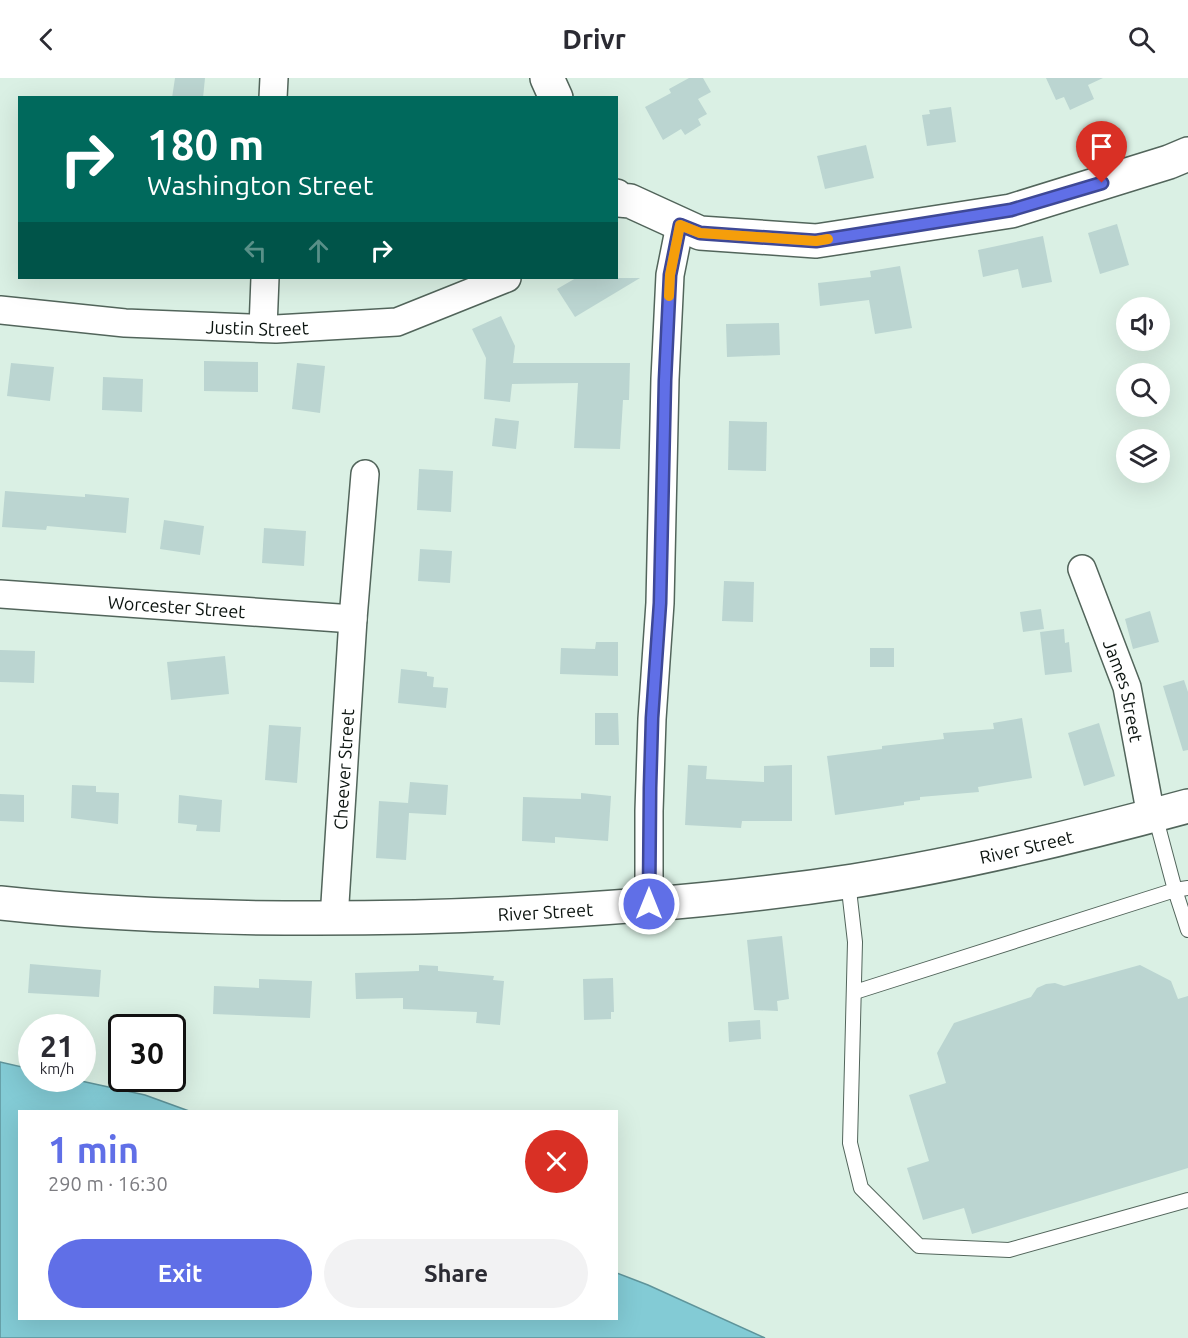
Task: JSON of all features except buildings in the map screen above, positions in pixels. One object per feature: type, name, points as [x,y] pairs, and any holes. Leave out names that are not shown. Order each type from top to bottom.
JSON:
[{"type":"main road","points":[[547,78],[555,96]]},
{"type":"main road","points":[[618,199],[630,201],[700,233],[816,241],[1011,210],[1188,154]]},
{"type":"main road","name":"River Street","points":[[0,903],[190,916],[334,919],[479,915],[736,897],[848,881],[1087,834],[1188,806]]},
{"type":"street","points":[[273,96],[274,78]]},
{"type":"street","points":[[649,904],[652,718],[660,603],[666,356],[670,275],[680,225]]},
{"type":"street","points":[[263,328],[265,279]]},
{"type":"street","name":"Justin Street","points":[[0,310],[125,323],[263,328],[397,322],[504,279]]},
{"type":"street","name":"Cheever Street","points":[[334,919],[353,619],[365,474]]},
{"type":"street","name":"James Street","points":[[1082,569],[1127,687],[1153,816]]},
{"type":"street","name":"Worcester Street","points":[[0,594],[353,619]]},
{"type":"lane","points":[[1153,816],[1182,889],[1188,930]]},
{"type":"lane","points":[[848,881],[855,942],[850,1143],[861,1188],[919,1246],[1010,1250],[1188,1200]]},
{"type":"lane","points":[[855,992],[1182,889]]},
{"type":"water","points":[[0,1062],[18,1066],[18,1092],[96,1092],[96,1084],[108,1087],[108,1092],[131,1092],[145,1095],[186,1110],[18,1110],[18,1320],[618,1320],[618,1273],[765,1338],[0,1338]]},
{"type":"slow traffic","points":[[669,296],[670,275],[680,225],[700,233],[816,241],[828,239]]},
{"type":"route","points":[[649,904],[652,718],[660,603],[665,380],[670,275],[680,225],[700,233],[816,241],[1011,210],[1102,183]]}]
